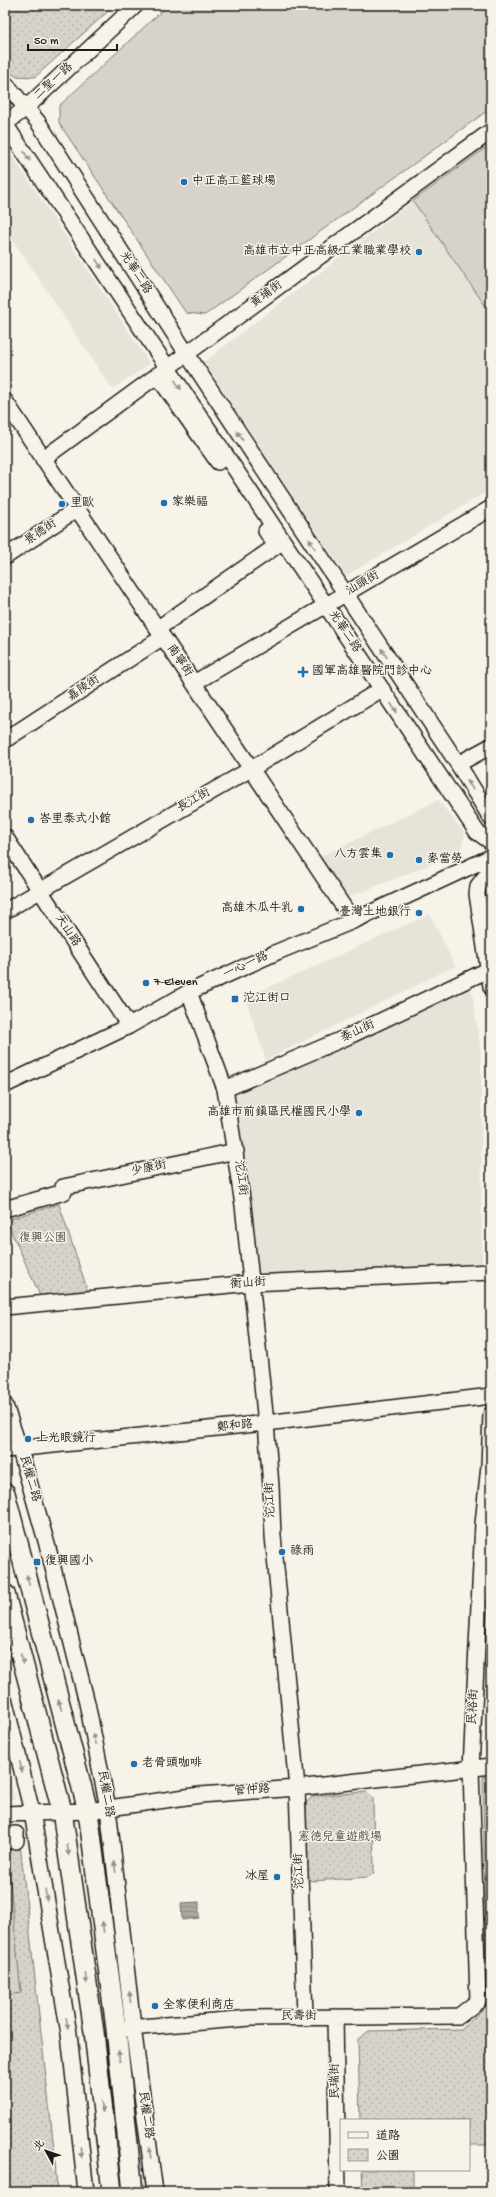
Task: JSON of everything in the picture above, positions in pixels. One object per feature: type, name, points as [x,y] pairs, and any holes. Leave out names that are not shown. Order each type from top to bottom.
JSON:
[{"type":"main road","name":"民權二路","points":[[5,1493],[88,1811],[124,2028],[133,2192]]},
{"type":"main road","points":[[5,1594],[62,1811],[94,2032],[112,2192]]},
{"type":"street","name":"二聖一路","points":[[5,124],[26,107],[136,5]]},
{"type":"street","name":"光華二路","points":[[5,83],[26,107],[186,354],[458,764],[491,818]]},
{"type":"street","name":"光華二路","points":[[5,124],[162,372],[241,479],[323,607],[382,689],[477,832],[491,842]]},
{"type":"street","name":"黃埔街","points":[[43,459],[491,131]]},
{"type":"street","points":[[162,372],[276,546],[323,607]]},
{"type":"street","name":"南寧街","points":[[5,402],[353,922]]},
{"type":"street","points":[[241,479],[260,465]]},
{"type":"street","name":"汕頭街","points":[[194,683],[491,508]]},
{"type":"street","name":"景德街","points":[[5,557],[77,509]]},
{"type":"street","name":"嘉陵街","points":[[5,740],[160,633],[276,546]]},
{"type":"street","name":"長江街","points":[[5,911],[251,768],[382,689]]},
{"type":"street","points":[[458,764],[491,746]]},
{"type":"street","name":"天山路","points":[[5,837],[129,1026]]},
{"type":"street","name":"一心一路","points":[[5,1085],[129,1026],[189,992],[277,952],[353,922],[491,858]]},
{"type":"street","points":[[491,869],[478,886],[477,894],[490,969],[491,987]]},
{"type":"street","name":"泰山街","points":[[225,1089],[347,1037],[490,969]]},
{"type":"street","name":"沱江街","points":[[189,992],[225,1089],[236,1151],[251,1283],[272,1486],[273,1536],[297,1788],[305,2016]]},
{"type":"street","name":"少康街","points":[[5,1210],[63,1190],[236,1151]]},
{"type":"street","name":"衡山街","points":[[5,1307],[251,1283],[491,1272]]},
{"type":"street","name":"鄭和路","points":[[5,1450],[20,1450],[266,1423],[491,1396]]},
{"type":"street","name":"民權二路","points":[[5,1405],[20,1450],[48,1548],[87,1703],[108,1808],[124,2028],[155,2192]]},
{"type":"street","name":"民裕街","points":[[478,2001],[471,1768],[483,1524],[489,1465],[491,1414]]},
{"type":"street","points":[[5,1702],[32,1812],[69,2034],[86,2192]]},
{"type":"street","name":"管仲路","points":[[5,1814],[88,1811],[200,1795],[297,1788],[491,1766]]},
{"type":"street","points":[[5,1835],[16,1834],[16,1841],[5,1842]]},
{"type":"street","name":"民壽街","points":[[124,2028],[251,2018],[305,2016],[459,2016],[478,2001]]},
{"type":"street","name":"民瑞街","points":[[335,2017],[338,2192]]},
{"type":"shaded area","name":"高雄市立中正高級工業職業學校","points":[[491,141],[491,489],[346,576],[204,362]]},
{"type":"shaded area","points":[[5,145],[150,364],[112,389],[5,228]]},
{"type":"shaded area","points":[[438,800],[465,834],[459,853],[344,899],[316,859]]},
{"type":"shaded area","points":[[430,914],[455,966],[266,1060],[245,998]]},
{"type":"shaded area","name":"高雄市前鎮區民權國民小學","points":[[471,985],[481,1052],[482,1268],[257,1277],[234,1092]]},
{"type":"shaded area","points":[[5,1758],[15,1800],[5,1801]]},
{"type":"shaded area","points":[[199,1902],[199,1918],[182,1920],[181,1903]]},
{"type":"green space","points":[[5,5],[115,5],[35,77],[15,76],[5,67]]},
{"type":"green space","points":[[168,5],[491,5],[491,108],[205,315],[186,313],[59,123],[59,106]]},
{"type":"green space","points":[[491,144],[491,314],[413,201]]},
{"type":"green space","points":[[491,889],[491,923],[484,890]]},
{"type":"green space","name":"復興公園","points":[[59,1204],[90,1298],[43,1302],[6,1220]]},
{"type":"green space","points":[[483,1777],[491,1777],[491,2145],[470,2145],[470,2119],[360,2119],[358,2039],[369,2031],[462,2029],[486,2006]]},
{"type":"green space","name":"憲德兒童遊戲場","points":[[366,1792],[373,1797],[374,1873],[368,1877],[313,1881],[305,1879],[306,1803],[313,1796]]},
{"type":"green space","points":[[20,1844],[55,2158],[57,2192],[5,2192],[5,1845]]},
{"type":"green space","points":[[5,1862],[8,1862],[21,1993],[5,1995]]},
{"type":"green space","points":[[362,2171],[413,2171],[413,2192],[363,2192]]},
{"type":"place","name":"中正高工籃球場","points":[[184,182]]},
{"type":"place","name":"高雄市立中正高級工業職業學校","points":[[419,252]]},
{"type":"place","name":"家樂福","points":[[164,503]]},
{"type":"place","name":"里歐","points":[[62,504]]},
{"type":"place","name":"國軍高雄醫院門診中心","points":[[303,672]]},
{"type":"place","name":"峇里泰式小館","points":[[31,820]]},
{"type":"place","name":"八方雲集","points":[[390,855]]},
{"type":"place","name":"麥當勞","points":[[419,860]]},
{"type":"place","name":"高雄木瓜牛乳","points":[[301,909]]},
{"type":"place","name":"臺灣土地銀行","points":[[419,913]]},
{"type":"place","name":"7-Eleven","points":[[146,983]]},
{"type":"place","name":"沱江街口","points":[[235,999]]},
{"type":"place","name":"高雄市前鎮區民權國民小學","points":[[359,1113]]},
{"type":"place","name":"上光眼鏡行","points":[[28,1439]]},
{"type":"place","name":"祿雨","points":[[282,1552]]},
{"type":"place","name":"復興國小","points":[[37,1562]]},
{"type":"place","name":"老骨頭咖啡","points":[[134,1764]]},
{"type":"place","name":"冰屋","points":[[277,1877]]},
{"type":"place","name":"全家便利商店","points":[[155,2006]]}]
